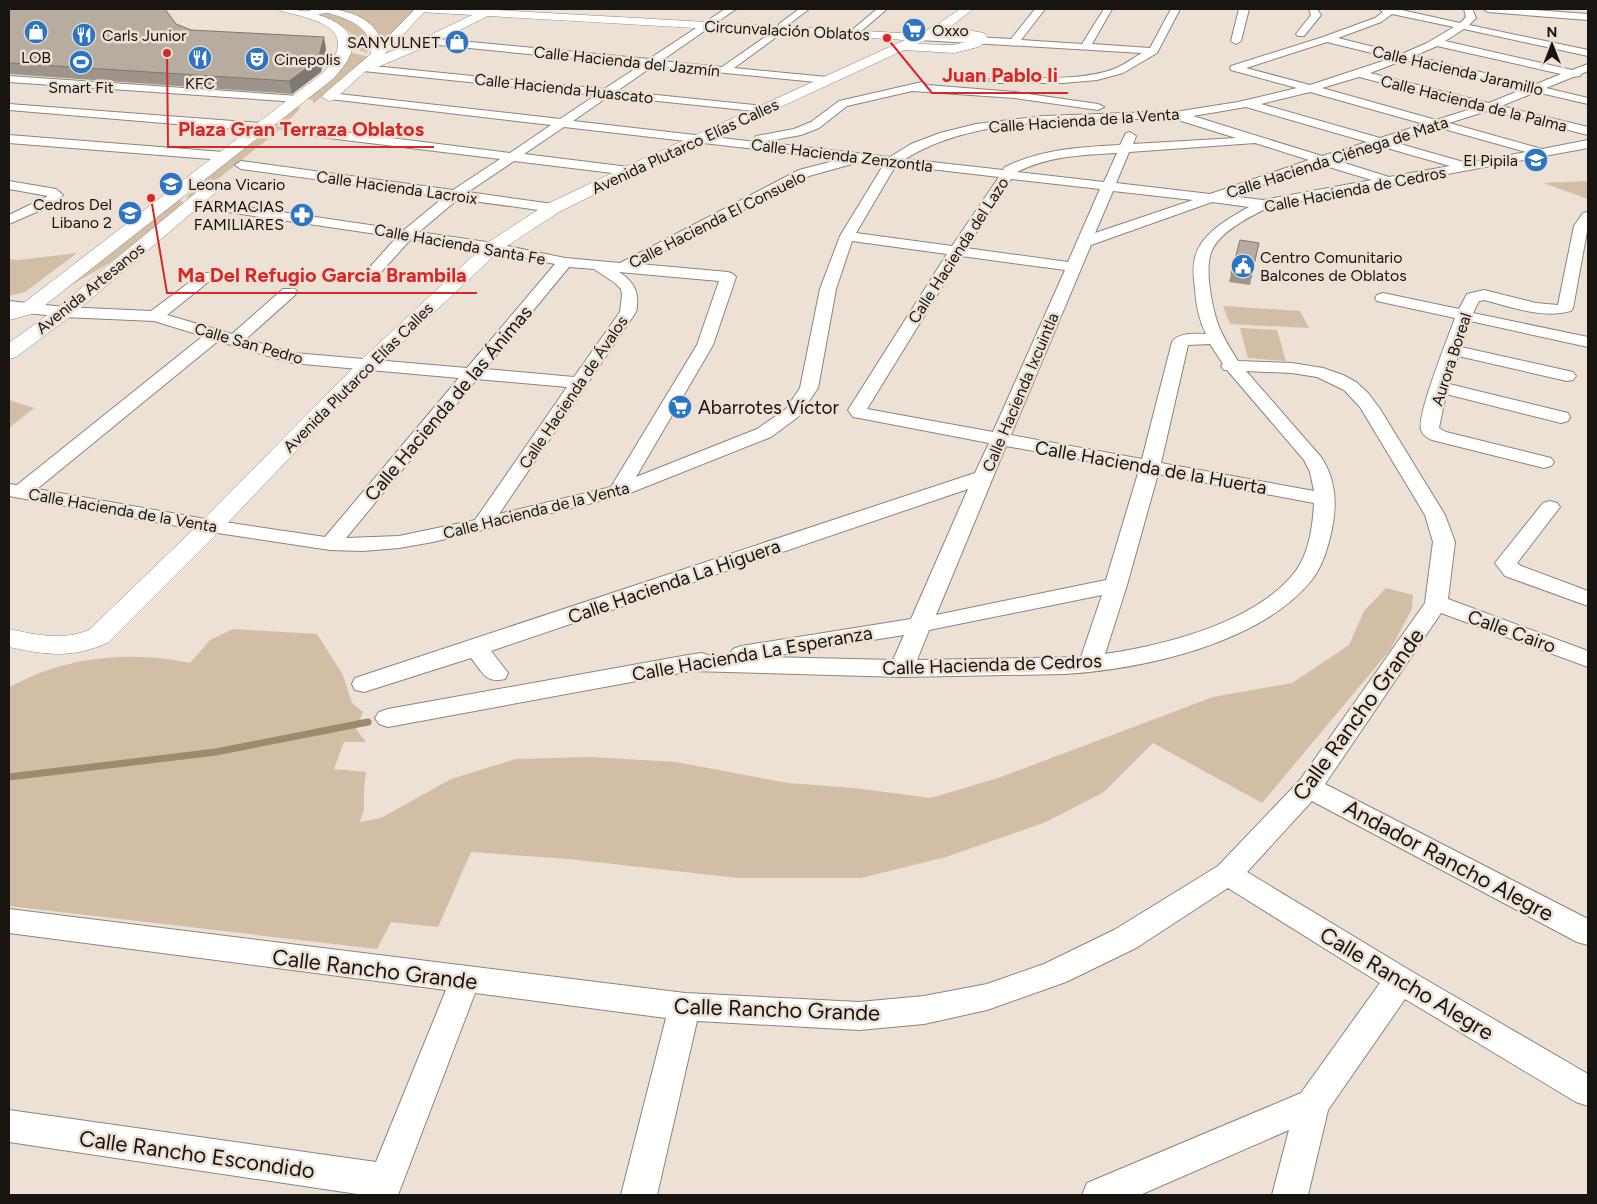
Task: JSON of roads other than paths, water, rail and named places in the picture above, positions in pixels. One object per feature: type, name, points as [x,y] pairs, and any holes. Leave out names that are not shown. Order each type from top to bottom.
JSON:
[{"type":"street","points":[[285,9],[308,14],[341,30],[361,54]]},
{"type":"street","points":[[308,14],[328,9],[366,27],[371,32],[361,54]]},
{"type":"street","name":"Circunvalación Oblatos","points":[[420,9],[928,34]]},
{"type":"street","name":"Avenida Artesanos","points":[[28,309],[260,127],[330,96],[361,54],[420,9]]},
{"type":"street","name":"Circunvalación Oblatos","points":[[471,9],[490,11]]},
{"type":"street","points":[[368,278],[408,234],[455,195],[731,9]]},
{"type":"street","points":[[723,71],[805,9]]},
{"type":"street","points":[[856,31],[882,9]]},
{"type":"street","name":"Avenida Plutarco Elías Calles","points":[[9,638],[55,647],[78,645],[99,636],[211,526],[366,366],[493,247],[553,208],[629,171],[928,34],[966,9]]},
{"type":"street","points":[[1016,40],[1040,9]]},
{"type":"street","points":[[1087,44],[1108,9]]},
{"type":"street","points":[[983,79],[1049,80],[1097,76],[1124,69],[1155,49],[1175,9]]},
{"type":"street","points":[[1236,41],[1244,9]]},
{"type":"street","points":[[1301,34],[1316,15],[1313,9]]},
{"type":"street","points":[[1541,152],[1234,68],[1327,39],[1378,20],[1389,9],[1588,53]]},
{"type":"street","points":[[1464,26],[1471,18],[1468,9]]},
{"type":"street","points":[[1488,9],[1554,12],[1588,17]]},
{"type":"street","points":[[361,54],[399,53],[490,11]]},
{"type":"street","points":[[1545,44],[1556,28],[1554,12]]},
{"type":"street","name":"Calle Hacienda de la Venta","points":[[15,491],[211,526],[330,544],[363,545],[399,542],[618,491],[764,433],[792,413],[809,388],[828,289],[847,236],[892,161],[902,154],[928,141],[979,128],[1054,119],[1176,115],[1247,104],[1360,74],[1403,57],[1464,26]]},
{"type":"street","name":"Circunvalación Oblatos","points":[[781,28],[928,34],[982,40],[1155,49]]},
{"type":"street","points":[[928,34],[966,32],[982,40]]},
{"type":"street","name":"Calle Hacienda Jaramillo","points":[[1327,39],[1588,101]]},
{"type":"street","points":[[902,46],[957,49],[967,48],[982,40]]},
{"type":"street","name":"Circunvalación Oblatos","points":[[982,40],[1016,40],[1155,49]]},
{"type":"street","name":"Calle Hacienda del Jazmín","points":[[428,41],[827,80]]},
{"type":"street","points":[[1435,42],[1588,77]]},
{"type":"street","name":"Avenida Artesanos","points":[[272,141],[288,129],[308,106],[329,75],[341,63],[347,52],[361,54]]},
{"type":"street","points":[[361,54],[399,53]]},
{"type":"street","name":"Calle Hacienda Huascato","points":[[361,54],[607,92],[764,109]]},
{"type":"street","name":"Calle Hacienda Ciénega de Mata","points":[[1084,242],[1320,161],[1440,124],[1491,106],[1588,67]]},
{"type":"street","name":"Calle Hacienda de la Palma","points":[[1360,74],[1588,131]]},
{"type":"street","points":[[9,79],[118,86],[308,106]]},
{"type":"street","points":[[738,142],[806,129],[820,122],[843,104],[907,87],[966,80]]},
{"type":"street","points":[[33,121],[118,86]]},
{"type":"street","points":[[907,87],[1014,95],[1139,115]]},
{"type":"street","name":"Calle Hacienda Zenzontla","points":[[330,96],[1210,198],[1236,208]]},
{"type":"street","points":[[1247,104],[1384,141],[1467,167]]},
{"type":"street","points":[[9,107],[260,127]]},
{"type":"street","name":"Calle Hacienda Ixcuintla","points":[[901,669],[1139,115]]},
{"type":"street","points":[[1176,115],[1320,161],[1390,181]]},
{"type":"street","points":[[288,129],[629,171]]},
{"type":"street","points":[[9,139],[219,159],[213,172],[183,197],[183,200],[193,203]]},
{"type":"street","name":"Calle Hacienda del Lazo","points":[[859,413],[858,407],[957,250],[1006,174],[1017,165],[1046,156],[1125,147],[1254,140]]},
{"type":"street","name":"Calle Hacienda de Cedros","points":[[688,663],[901,669],[1090,665],[1193,642],[1217,634],[1249,618],[1278,600],[1303,576],[1317,549],[1326,499],[1321,473],[1310,456],[1230,366],[1216,339],[1202,300],[1202,259],[1208,244],[1236,208],[1588,144]]},
{"type":"street","name":"Avenida Artesanos","points":[[9,353],[64,312],[193,203],[257,153]]},
{"type":"street","name":"Calle Hacienda El Consuelo","points":[[621,268],[804,173],[845,162],[871,160]]},
{"type":"street","name":"Calle Hacienda Lacroix","points":[[241,166],[553,208]]},
{"type":"street","points":[[9,185],[51,192],[56,195],[52,200],[9,220]]},
{"type":"street","name":"Calle Hacienda Santa Fe","points":[[193,203],[493,247],[565,262],[728,277],[705,344],[618,491]]},
{"type":"street","name":"Aurora Boreal","points":[[1544,462],[1439,436],[1431,432],[1430,428],[1439,387],[1464,315],[1473,297],[1480,295],[1544,309],[1557,310],[1564,308],[1581,226],[1588,216]]},
{"type":"street","points":[[847,236],[1073,267]]},
{"type":"street","name":"Calle Hacienda de las Ánimas","points":[[330,544],[565,262]]},
{"type":"street","name":"Calle Hacienda de Ávalos","points":[[482,524],[628,312],[631,294],[628,287],[622,280],[599,266]]},
{"type":"street","points":[[156,316],[207,276]]},
{"type":"street","points":[[236,340],[289,292]]},
{"type":"street","points":[[1383,298],[1588,342]]},
{"type":"street","name":"Calle San Pedro","points":[[9,306],[64,312],[156,316],[292,358],[366,366],[580,383]]},
{"type":"street","points":[[9,314],[28,309]]},
{"type":"street","points":[[15,491],[216,334]]},
{"type":"street","points":[[1090,665],[1116,585],[1150,467],[1180,342],[1186,339],[1216,339]]},
{"type":"street","points":[[1452,350],[1567,376]]},
{"type":"street","name":"Calle Rancho Grande","points":[[9,921],[685,1007],[859,1016],[924,1010],[987,997],[1055,973],[1125,939],[1228,874],[1309,787],[1436,603],[1444,542],[1436,515],[1371,409],[1362,398],[1344,383],[1320,372],[1297,368],[1230,366]]},
{"type":"street","points":[[1439,387],[1561,417]]},
{"type":"street","name":"Calle Hacienda de la Huerta","points":[[859,413],[1326,499]]},
{"type":"street","name":"Calle Hacienda La Higuera","points":[[364,684],[984,477]]},
{"type":"street","points":[[1550,507],[1506,566],[1588,599]]},
{"type":"street","name":"Calle Hacienda La Esperanza","points":[[388,718],[688,663],[920,625],[1116,585]]},
{"type":"street","name":"Calle Cairo","points":[[1436,603],[1588,659]]},
{"type":"street","points":[[476,648],[496,673]]},
{"type":"street","name":"Andador Rancho Alegre","points":[[1309,787],[1588,933]]},
{"type":"street","name":"Calle Rancho Alegre","points":[[1228,874],[1400,980],[1588,1090]]},
{"type":"street","points":[[383,1188],[465,980]]},
{"type":"street","points":[[1290,1195],[1313,1104],[1400,980]]},
{"type":"street","points":[[639,1195],[685,1007]]},
{"type":"street","points":[[1100,1195],[1313,1104]]},
{"type":"street","name":"Calle Rancho Escondido","points":[[9,1126],[383,1188]]},
{"type":"waterway","points":[[9,777],[216,752],[368,722]]},
{"type":"place","name":"Oxxo","points":[[914,30]]},
{"type":"place","name":"LOB","points":[[36,32]]},
{"type":"place","name":"Carls Junior","points":[[84,35]]},
{"type":"place","name":"Juan Pablo Ii","points":[[887,38]]},
{"type":"place","name":"SANYULNET","points":[[457,42]]},
{"type":"place","name":"Plaza Gran Terraza Oblatos","points":[[167,53]]},
{"type":"place","name":"KFC","points":[[200,58]]},
{"type":"place","name":"Cinepolis","points":[[257,59]]},
{"type":"place","name":"Smart Fit","points":[[81,62]]},
{"type":"place","name":"El Pipila","points":[[1536,160]]},
{"type":"place","name":"Leona Vicario","points":[[171,184]]},
{"type":"place","name":"Ma Del Refugio Garcia Brambila","points":[[151,198]]},
{"type":"place","name":"Cedros Del Libano 2","points":[[130,213]]},
{"type":"place","name":"FARMACIAS FAMILIARES","points":[[302,215]]},
{"type":"place","name":"Centro Comunitario Balcones de Oblatos","points":[[1243,266]]},
{"type":"place","name":"Abarrotes Víctor","points":[[680,407]]}]
